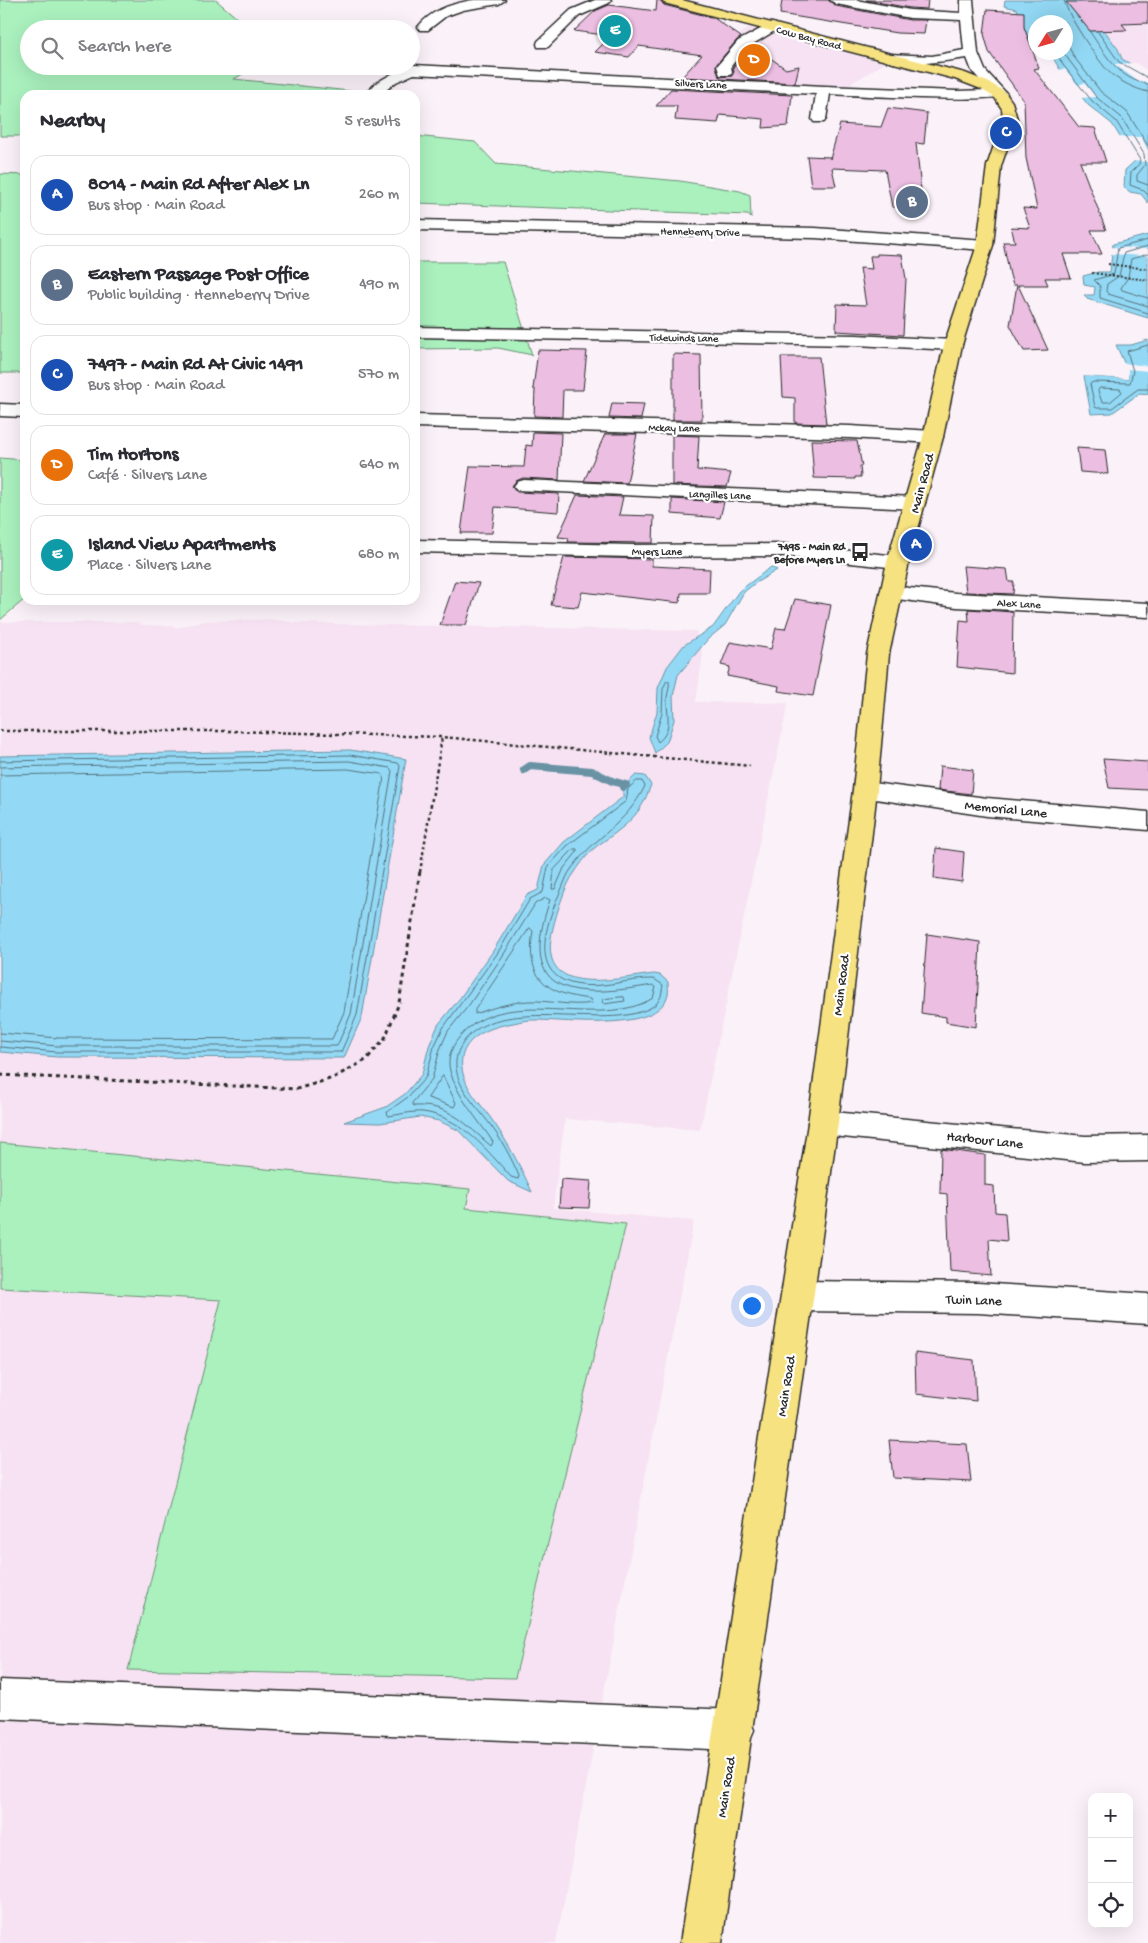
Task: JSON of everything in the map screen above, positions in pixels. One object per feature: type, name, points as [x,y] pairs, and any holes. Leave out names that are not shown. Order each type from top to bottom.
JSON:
[{"type":"main road","name":"Cow Bay Road","points":[[675,1],[950,73]]},
{"type":"main road","points":[[950,73],[999,93]]},
{"type":"main road","name":"Main Road","points":[[701,1943],[799,1296],[823,1123],[865,790],[878,654],[898,562],[933,437],[953,345],[985,245],[994,166],[1010,119],[1010,111],[999,93]]},
{"type":"street","points":[[424,26],[448,9],[499,0]]},
{"type":"street","points":[[543,44],[575,13],[605,0]]},
{"type":"street","points":[[836,0],[910,14],[967,17]]},
{"type":"street","points":[[967,0],[971,53],[979,71],[999,93]]},
{"type":"street","points":[[725,72],[724,66],[743,44],[772,27]]},
{"type":"street","points":[[889,58],[932,60],[971,53]]},
{"type":"street","points":[[950,73],[971,53]]},
{"type":"street","name":"Silvers Lane","points":[[420,70],[824,90],[957,95],[999,93]]},
{"type":"street","name":"Silvers Lane","points":[[376,90],[397,75]]},
{"type":"street","points":[[820,119],[824,90]]},
{"type":"street","name":"Henneberry Drive","points":[[420,225],[815,233],[985,245]]},
{"type":"street","name":"Tidewinds Lane","points":[[420,332],[846,340],[953,345]]},
{"type":"street","points":[[0,410],[20,411]]},
{"type":"street","name":"Mckay Lane","points":[[420,421],[830,431],[933,437]]},
{"type":"street","name":"Langilles Lane","points":[[524,486],[916,503]]},
{"type":"street","name":"Myers Lane","points":[[420,546],[631,551],[784,550],[898,562]]},
{"type":"street","name":"Alex Lane","points":[[891,592],[956,600],[1148,610]]},
{"type":"street","name":"Memorial Lane","points":[[865,790],[987,807],[1148,820]]},
{"type":"street","name":"Harbour Lane","points":[[823,1123],[1085,1149],[1148,1148]]},
{"type":"street","name":"Twin Lane","points":[[799,1296],[978,1298],[1148,1309]]},
{"type":"street","points":[[0,1699],[734,1730]]},
{"type":"path","points":[[1108,264],[1148,269]]},
{"type":"path","points":[[1092,273],[1148,280]]},
{"type":"path","points":[[0,731],[232,730],[442,737],[750,766]]},
{"type":"path","points":[[0,1075],[297,1089],[330,1081],[362,1064],[383,1042],[399,1003],[442,737]]},
{"type":"shaded area","points":[[1082,0],[1148,0],[1148,74],[1122,59]]},
{"type":"shaded area","points":[[750,27],[885,63],[845,87],[702,80],[737,36]]},
{"type":"shaded area","points":[[271,619],[296,623],[696,631],[703,654],[696,702],[788,703],[700,1130],[565,1119],[553,1208],[694,1221],[556,1943],[0,1943],[0,622],[135,622],[144,625],[171,626],[175,628],[205,621]]},
{"type":"green space","points":[[0,0],[216,0],[239,20],[20,20],[20,75],[241,75],[234,79],[341,90],[20,90],[20,136],[0,136]]},
{"type":"green space","points":[[420,136],[475,142],[496,164],[680,181],[740,191],[750,195],[751,218],[748,215],[420,203]]},
{"type":"green space","points":[[0,174],[20,175],[20,373],[0,373]]},
{"type":"green space","points":[[420,262],[503,262],[532,355],[498,348],[420,349]]},
{"type":"green space","points":[[0,458],[20,460],[20,603],[0,620]]},
{"type":"green space","points":[[0,1143],[470,1189],[466,1208],[626,1224],[515,1678],[128,1670],[221,1300],[0,1288]]},
{"type":"water","points":[[1005,0],[1082,0],[1118,49],[1122,59],[1148,74],[1148,203],[1141,194],[1130,192],[1124,187],[1125,170],[1135,161],[1112,124],[1088,105],[1054,60],[1073,60],[1073,15],[1028,15],[1028,37],[1017,9],[1004,6]]},
{"type":"water","points":[[1148,235],[1148,318],[1087,299],[1084,295],[1094,295],[1095,287],[1084,285],[1083,276],[1098,272],[1110,272],[1113,244]]},
{"type":"water","points":[[1148,340],[1148,394],[1140,393],[1112,413],[1091,414],[1084,376],[1128,379],[1127,369],[1116,345],[1131,345]]},
{"type":"water","points":[[771,567],[777,570],[744,592],[725,625],[708,639],[678,675],[673,696],[674,720],[667,742],[655,753],[649,737],[657,712],[658,688],[667,667],[684,645],[713,627],[739,591]]},
{"type":"water","points":[[350,750],[406,759],[362,1017],[344,1058],[57,1057],[0,1052],[0,756]]},
{"type":"water","points":[[636,775],[645,776],[651,785],[644,800],[638,812],[617,832],[591,851],[571,877],[553,928],[550,951],[555,966],[566,975],[581,980],[660,975],[668,982],[668,994],[661,1007],[647,1015],[628,1020],[585,1022],[525,1020],[491,1029],[478,1035],[469,1043],[463,1053],[464,1076],[470,1090],[502,1136],[532,1192],[508,1181],[458,1130],[439,1121],[420,1117],[380,1123],[344,1122],[386,1107],[405,1094],[422,1074],[429,1046],[438,1025],[460,998],[493,951],[527,895],[538,890],[544,865],[564,842],[623,797],[623,787]]},
{"type":"pier","points":[[1136,63],[1148,71],[1148,84],[1144,81],[1139,82],[1114,64]]},
{"type":"pier","points":[[1065,69],[1078,85],[1084,83],[1097,97],[1079,98],[1057,70]]},
{"type":"pier","points":[[1141,137],[1148,150],[1148,162],[1131,161],[1118,138]]},
{"type":"pier","points":[[1110,247],[1148,249],[1148,256],[1109,254]]},
{"type":"pier","points":[[1123,363],[1148,366],[1148,371],[1128,369],[1128,379],[1081,376],[1083,373],[1125,376]]},
{"type":"building","points":[[657,0],[660,0],[664,5],[714,18],[741,37],[716,65],[719,77],[732,76],[734,72],[733,67],[753,46],[786,69],[799,66],[795,83],[682,77],[702,55],[639,46],[629,57],[595,52],[611,36],[574,31],[595,11],[609,5],[656,11]]},
{"type":"building","points":[[782,0],[828,0],[836,6],[910,20],[926,20],[924,34],[897,33],[780,14]]},
{"type":"building","points":[[866,0],[928,0],[927,9]]},
{"type":"building","points":[[1066,2],[1148,2],[1148,23],[1122,24],[1127,30],[1090,31]]},
{"type":"building","points":[[987,10],[1024,12],[1024,27],[1028,38],[1028,60],[1036,60],[1039,68],[1034,69],[1079,127],[1095,128],[1106,162],[1080,162],[1106,230],[1091,230],[1102,254],[1063,254],[1071,278],[1045,278],[1048,285],[1018,285],[1048,350],[1024,351],[1010,325],[1017,285],[1013,285],[1003,242],[1015,242],[1011,227],[1030,228],[1023,208],[1037,209],[1026,158],[1024,101],[989,52],[984,34]]},
{"type":"building","points":[[671,89],[792,95],[788,126],[763,128],[764,119],[720,115],[718,123],[675,120],[677,106],[656,106]]},
{"type":"building","points":[[888,108],[927,113],[924,144],[916,143],[923,208],[892,207],[885,170],[832,168],[836,186],[811,186],[807,156],[830,157],[830,159],[840,124],[881,127]]},
{"type":"building","points":[[877,254],[902,255],[906,279],[903,335],[836,331],[837,304],[866,305],[860,268],[872,269],[870,256],[877,256]]},
{"type":"building","points":[[538,350],[587,351],[583,390],[563,390],[562,417],[534,416],[535,389],[533,389]]},
{"type":"building","points":[[673,354],[701,355],[702,420],[673,420]]},
{"type":"building","points":[[781,357],[819,357],[826,424],[795,423],[795,398],[783,397]]},
{"type":"building","points":[[612,403],[644,404],[641,419],[609,418]]},
{"type":"building","points":[[533,432],[561,433],[559,480],[523,478],[516,481],[512,486],[517,492],[559,494],[558,512],[495,507],[492,533],[461,533],[470,466],[524,467],[526,445],[532,446]]},
{"type":"building","points":[[605,434],[637,434],[627,483],[584,481]]},
{"type":"building","points":[[672,435],[699,436],[697,470],[731,473],[727,487],[672,485]]},
{"type":"building","points":[[811,440],[857,441],[862,466],[860,466],[861,477],[855,477],[855,479],[814,478]]},
{"type":"building","points":[[1077,448],[1105,450],[1108,474],[1080,472]]},
{"type":"building","points":[[577,495],[623,497],[619,515],[654,516],[653,543],[568,542],[569,538],[558,537]]},
{"type":"building","points":[[672,499],[724,502],[720,518],[672,514]]},
{"type":"building","points":[[564,557],[652,559],[652,566],[710,569],[709,593],[681,593],[680,603],[582,592],[578,607],[551,605]]},
{"type":"building","points":[[963,566],[1007,569],[1009,582],[1014,582],[1013,594],[966,592]]},
{"type":"building","points":[[455,581],[479,583],[466,625],[440,625]]},
{"type":"building","points":[[795,599],[831,605],[813,696],[778,691],[779,686],[727,676],[730,667],[721,665],[730,642],[771,649],[776,628],[785,629]]},
{"type":"building","points":[[968,609],[1013,612],[1012,673],[957,667],[960,620],[969,621]]},
{"type":"building","points":[[1103,759],[1148,762],[1148,790],[1109,788]]},
{"type":"building","points":[[940,766],[973,770],[971,794],[938,790]]},
{"type":"building","points":[[936,848],[964,852],[962,882],[934,878]]},
{"type":"building","points":[[927,934],[980,942],[976,1027],[946,1022],[946,1017],[921,1013]]},
{"type":"building","points":[[941,1149],[985,1155],[985,1185],[994,1186],[995,1212],[1005,1213],[1007,1241],[989,1239],[991,1276],[950,1272],[947,1194],[940,1193]]},
{"type":"building","points":[[561,1179],[591,1181],[589,1208],[559,1207]]},
{"type":"building","points":[[915,1353],[974,1360],[976,1401],[916,1394]]},
{"type":"building","points":[[889,1440],[967,1444],[971,1482],[893,1478]]},
{"type":"waterway","points":[[524,770],[530,766],[592,771],[612,781],[626,785],[623,787]]},
{"type":"place","name":"Island View Apartments","points":[[615,31]]},
{"type":"place","name":"Tim Hortons","points":[[754,60]]},
{"type":"place","name":"7497 - Main Rd At Civic 1491","points":[[1006,133]]},
{"type":"place","name":"Eastern Passage Post Office","points":[[912,202]]},
{"type":"place","name":"8014 - Main Rd After Alex Ln","points":[[916,545]]},
{"type":"place","name":"7495 - Main Rd Before Myers Ln","points":[[860,552]]}]
